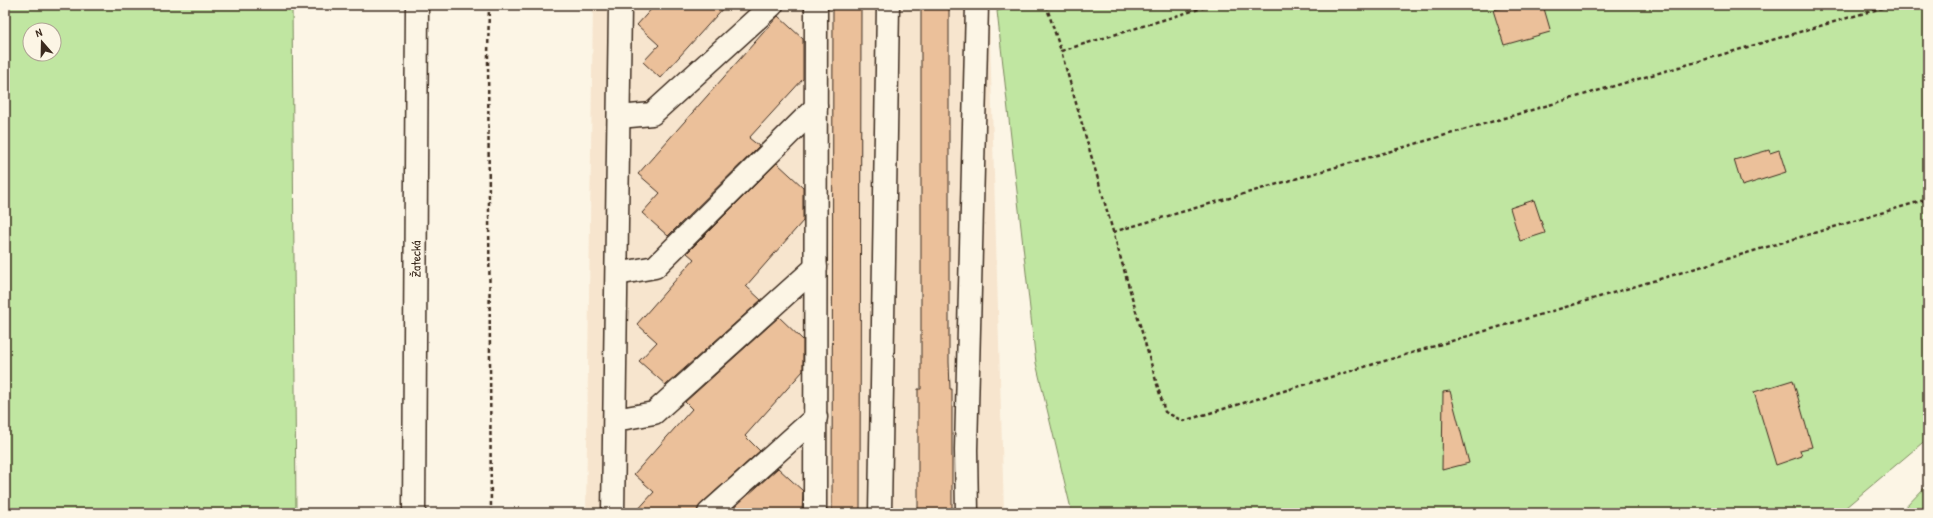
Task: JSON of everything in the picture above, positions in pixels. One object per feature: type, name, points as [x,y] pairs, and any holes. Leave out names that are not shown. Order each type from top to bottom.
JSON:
[{"type":"street","name":"Žatecká","points":[[414,513],[417,5]]},
{"type":"street","points":[[613,513],[620,5]]},
{"type":"street","points":[[619,117],[652,114],[772,5]]},
{"type":"street","points":[[815,513],[816,5]]},
{"type":"street","points":[[880,513],[888,5]]},
{"type":"street","points":[[967,513],[966,450],[977,5]]},
{"type":"street","points":[[617,274],[655,268],[816,107]]},
{"type":"street","points":[[615,420],[654,413],[816,268]]},
{"type":"street","points":[[709,513],[816,417]]},
{"type":"path","points":[[489,5],[488,65],[491,513]]},
{"type":"path","points":[[1046,5],[1061,51],[1164,412],[1183,421],[1928,199]]},
{"type":"path","points":[[1061,51],[1212,5]]},
{"type":"path","points":[[1113,232],[1892,5]]},
{"type":"shaded area","points":[[593,5],[989,5],[1004,513],[586,513]]},
{"type":"green space","points":[[5,5],[292,5],[296,513],[5,513]]},
{"type":"green space","points":[[1020,5],[1928,5],[1928,438],[1839,513],[1072,513],[1036,363],[997,11]]},
{"type":"green space","points":[[1928,484],[1928,513],[1900,513]]},
{"type":"building","points":[[655,5],[726,5],[660,78],[643,62],[659,45],[637,25]]},
{"type":"building","points":[[833,5],[861,5],[860,513],[832,513]]},
{"type":"building","points":[[921,5],[949,5],[949,362],[950,389],[952,389],[952,513],[918,513],[918,389],[921,389]]},
{"type":"building","points":[[1513,5],[1543,5],[1550,32],[1504,45],[1493,10]]},
{"type":"building","points":[[778,16],[803,39],[803,79],[749,138],[759,146],[668,236],[642,213],[660,193],[638,174]]},
{"type":"building","points":[[1769,150],[1770,153],[1779,150],[1786,172],[1742,186],[1734,160]]},
{"type":"building","points":[[777,163],[803,187],[803,221],[746,286],[761,300],[666,385],[639,361],[657,342],[637,324],[694,259],[687,253]]},
{"type":"building","points":[[1534,200],[1545,233],[1520,241],[1510,208]]},
{"type":"building","points":[[779,317],[803,340],[803,371],[745,436],[760,451],[701,504],[697,513],[635,513],[654,492],[634,474],[692,409],[685,402]]},
{"type":"building","points":[[1793,380],[1812,447],[1800,450],[1802,456],[1776,465],[1754,392]]},
{"type":"building","points":[[1450,391],[1469,463],[1442,470],[1443,392]]},
{"type":"building","points":[[778,468],[803,491],[802,513],[728,513]]}]
